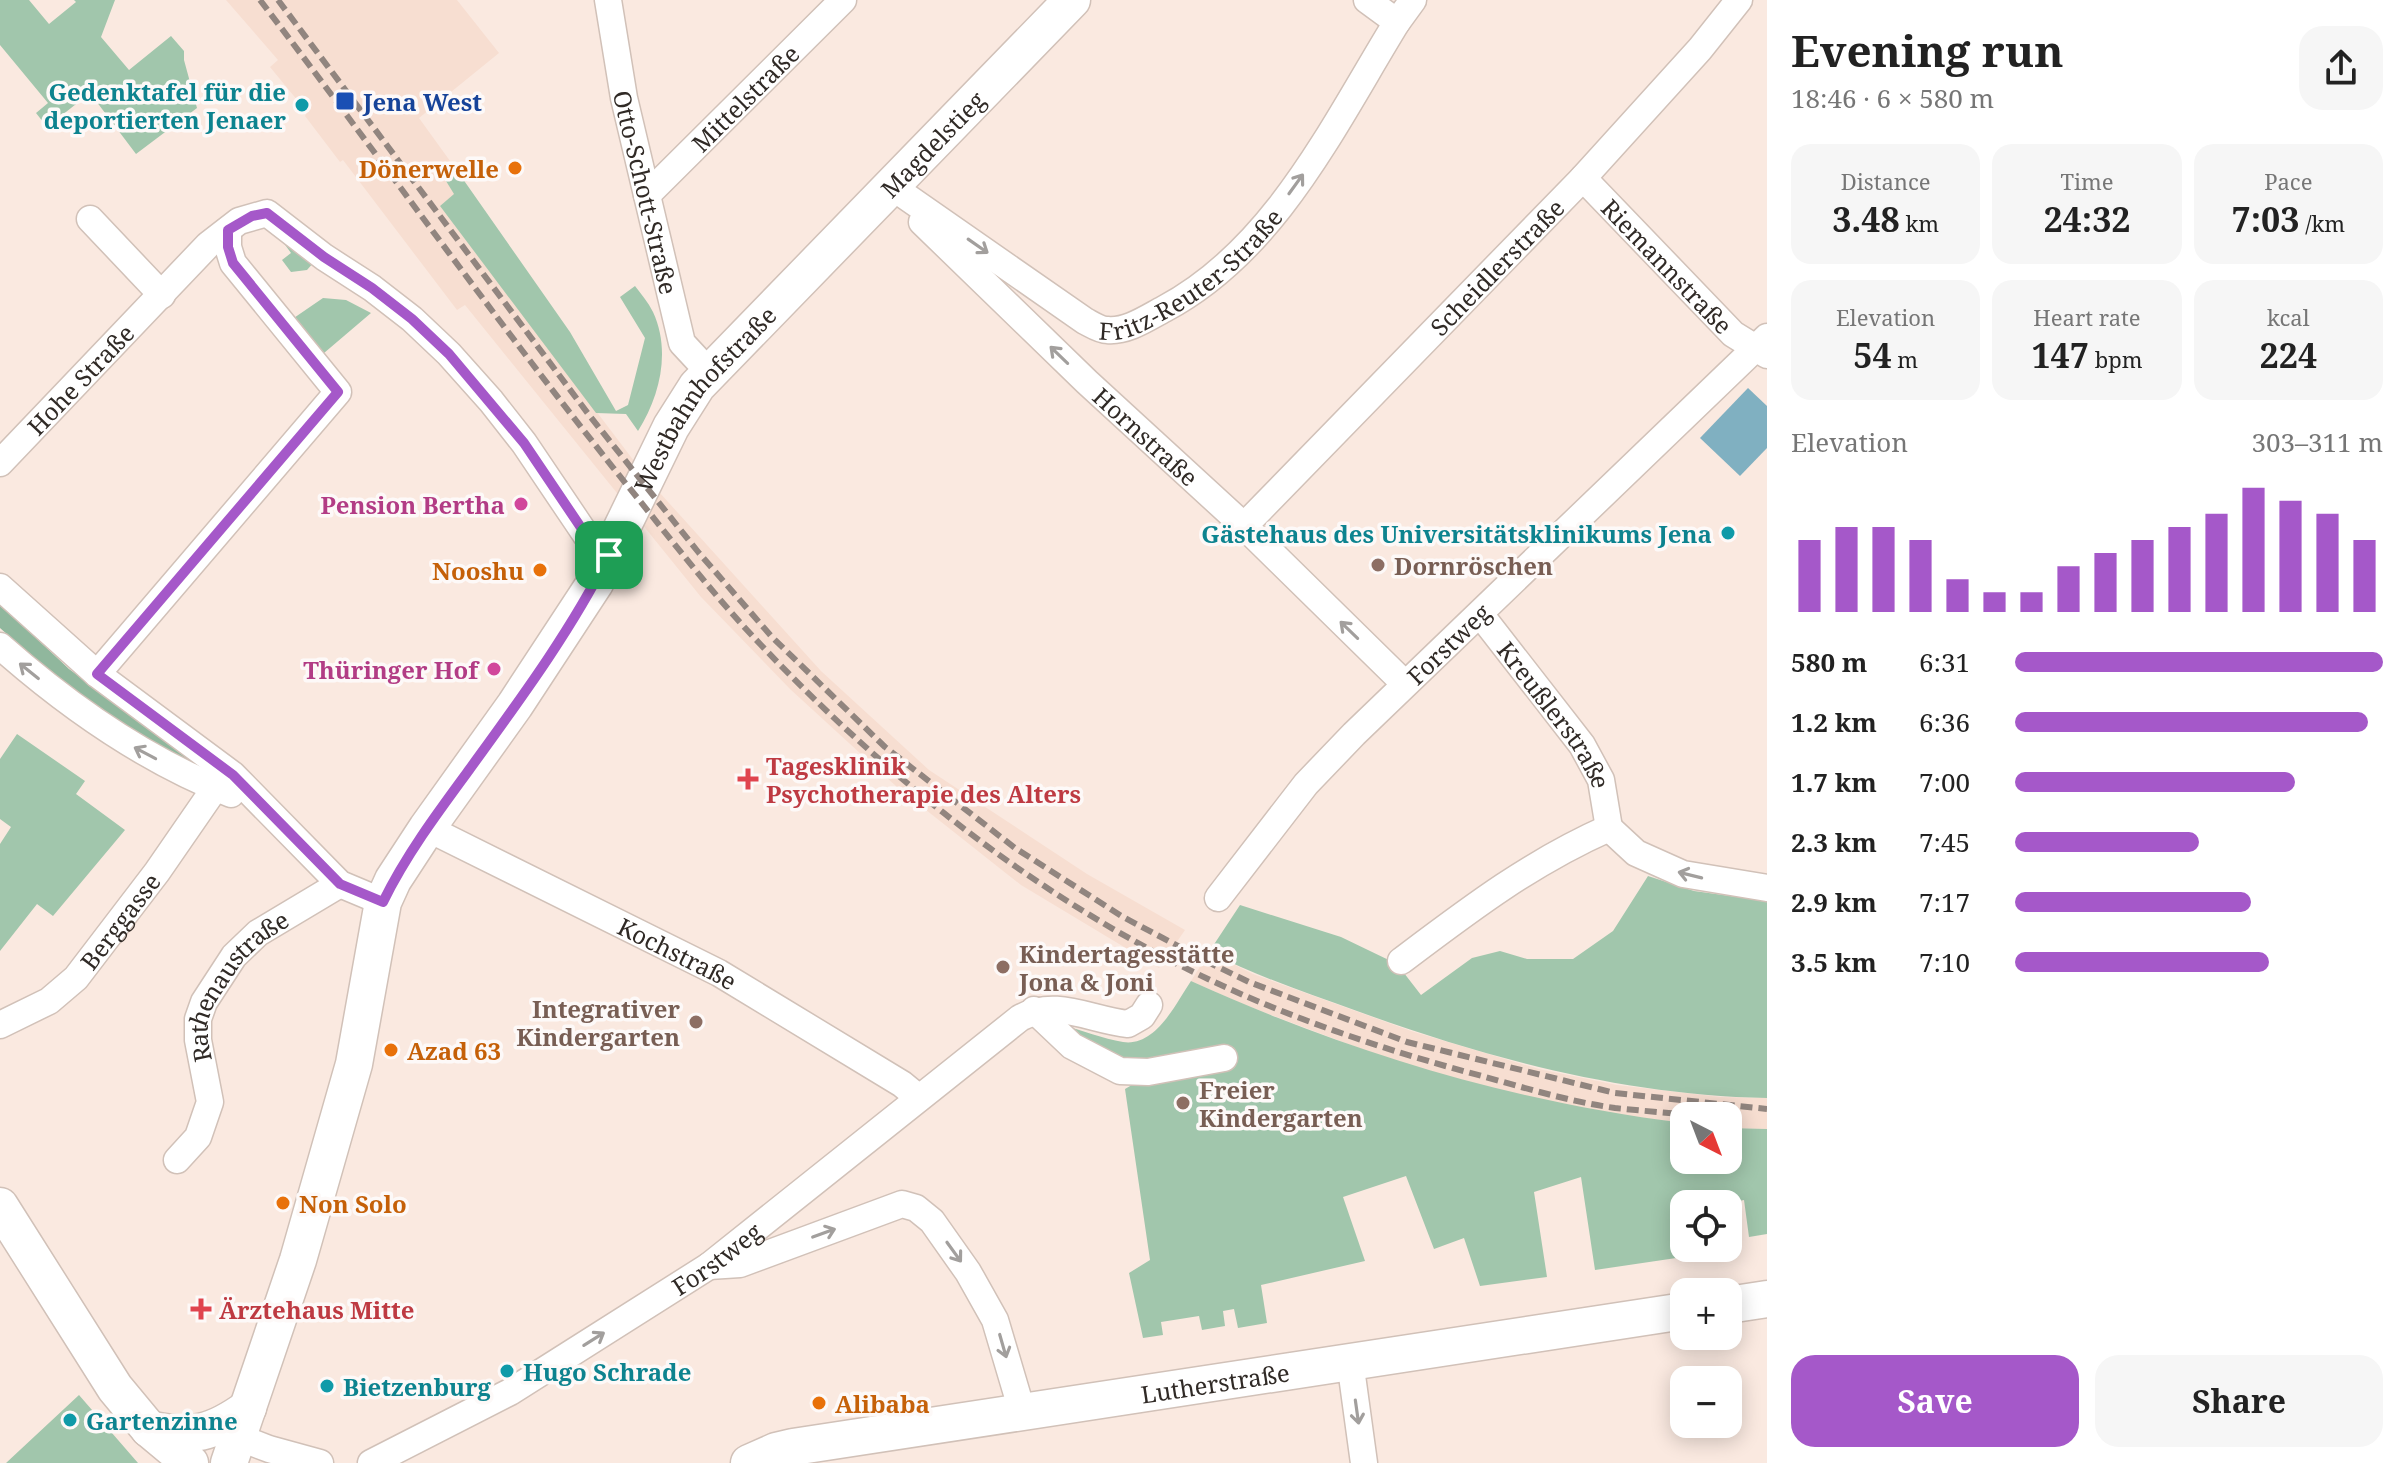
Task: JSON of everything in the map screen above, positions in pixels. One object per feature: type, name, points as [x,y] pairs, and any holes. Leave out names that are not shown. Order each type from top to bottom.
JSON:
[{"type":"main road","name":"Magdelstieg","points":[[793,287],[1072,0]]},
{"type":"main road","name":"Westbahnhofstraße","points":[[238,1436],[298,1260],[354,1064],[383,902],[393,880],[515,705],[595,583],[671,427],[709,372],[793,287]]},
{"type":"main road","points":[[0,1206],[115,1388],[149,1429],[190,1463]]},
{"type":"main road","points":[[1742,1303],[1767,1299]]},
{"type":"main road","name":"Lutherstraße","points":[[749,1463],[793,1447],[1670,1313]]},
{"type":"main road","points":[[149,1429],[178,1434],[220,1427],[238,1436]]},
{"type":"street","name":"Otto-Schott-Straße","points":[[608,0],[624,98],[682,343],[709,372]]},
{"type":"street","name":"Mittelstraße","points":[[647,195],[843,0]]},
{"type":"street","points":[[1367,0],[1397,22]]},
{"type":"street","name":"Fritz-Reuter-Straße","points":[[891,186],[1085,321],[1106,331],[1129,327],[1198,288],[1240,253],[1270,220],[1413,0]]},
{"type":"street","name":"Scheidlerstraße","points":[[1244,526],[1583,178],[1700,49],[1739,0]]},
{"type":"street","name":"Riemannstraße","points":[[1583,178],[1733,334],[1764,347]]},
{"type":"street","name":"Hornstraße","points":[[891,186],[922,223],[1087,382],[1244,526],[1405,684]]},
{"type":"street","name":"Hohe Straße","points":[[0,463],[208,245],[252,216],[267,213],[324,257],[372,288],[412,319],[449,354],[524,443],[586,535],[609,555]]},
{"type":"street","points":[[90,219],[162,295]]},
{"type":"street","points":[[97,674],[338,392],[233,263],[228,247],[228,230]]},
{"type":"street","name":"Forstweg","points":[[1218,898],[1306,784],[1405,684],[1764,347]]},
{"type":"street","points":[[0,587],[97,674],[233,775],[340,884],[383,902]]},
{"type":"street","name":"Kreußlerstraße","points":[[1480,614],[1582,745],[1601,780],[1609,828]]},
{"type":"street","points":[[0,646],[96,723],[141,751],[215,788],[264,807]]},
{"type":"street","name":"Berggasse","points":[[0,1025],[49,1001],[76,978],[157,872],[215,788]]},
{"type":"street","name":"Kochstraße","points":[[427,828],[719,973],[902,1084],[919,1098]]},
{"type":"street","points":[[1401,961],[1490,894],[1561,849],[1609,828],[1636,853],[1683,874],[1767,888]]},
{"type":"street","name":"Rathenaustraße","points":[[177,1160],[198,1137],[210,1102],[198,1040],[198,1019],[204,1002],[234,956],[258,933],[340,884]]},
{"type":"street","points":[[1034,1010],[1067,1010],[1128,1024],[1142,1016],[1149,1005]]},
{"type":"street","points":[[1034,1010],[1072,1046],[1120,1071],[1148,1072],[1224,1058]]},
{"type":"street","name":"Forstweg","points":[[371,1463],[510,1392],[709,1266],[1006,1028],[1034,1010]]},
{"type":"street","points":[[709,1266],[740,1264],[902,1204],[916,1208],[932,1221],[968,1272],[995,1320],[1022,1411]]},
{"type":"street","points":[[1350,1361],[1364,1463]]},
{"type":"street","points":[[238,1436],[320,1463]]},
{"type":"shaded area","points":[[226,0],[457,0],[499,53],[419,118],[458,172],[446,181],[455,194],[440,206],[650,482],[821,671],[929,770],[1087,874],[1185,930],[1159,968],[1021,885],[897,787],[790,689],[701,597],[465,305],[457,310],[343,160],[340,162],[305,116],[307,112],[270,67],[278,60]]},
{"type":"shaded area","points":[[1209,952],[1253,974],[1411,1031],[1539,1069],[1617,1085],[1720,1097],[1767,1098],[1767,1129],[1742,1128],[1742,1102],[1670,1102],[1670,1121],[1610,1114],[1531,1098],[1401,1064],[1245,1005],[1191,981]]},
{"type":"green space","points":[[0,0],[29,0],[49,24],[76,2],[74,0],[115,0],[101,37],[129,70],[171,36],[184,51],[197,108],[136,154],[90,93],[47,127],[36,113],[48,103],[0,45]]},
{"type":"green space","points":[[458,172],[570,332],[616,411],[628,405],[645,338],[620,297],[635,286],[647,301],[658,327],[662,358],[657,388],[638,431],[626,414],[596,413],[440,206],[454,194],[446,181]]},
{"type":"green space","points":[[285,241],[314,262],[307,270],[291,272],[282,260],[291,253]]},
{"type":"green space","points":[[323,298],[346,300],[371,313],[317,359],[288,322]]},
{"type":"green space","points":[[0,604],[69,669],[227,778],[179,757],[79,698],[0,628]]},
{"type":"green space","points":[[17,734],[85,781],[76,794],[125,830],[53,916],[37,904],[0,951],[0,844],[11,827],[0,819],[0,759]]},
{"type":"green space","points":[[1648,876],[1694,891],[1767,901],[1767,1098],[1662,1090],[1507,1059],[1319,998],[1209,952],[1240,905],[1341,937],[1397,964],[1421,995],[1472,958],[1500,951],[1527,959],[1573,959],[1613,931]]},
{"type":"green space","points":[[1191,981],[1311,1030],[1432,1071],[1556,1102],[1670,1121],[1670,1174],[1742,1174],[1742,1128],[1767,1129],[1767,1234],[1749,1237],[1742,1190],[1670,1190],[1670,1259],[1595,1270],[1581,1177],[1534,1192],[1547,1277],[1480,1286],[1464,1238],[1434,1249],[1406,1176],[1343,1197],[1365,1261],[1261,1285],[1267,1323],[1238,1328],[1234,1309],[1223,1311],[1225,1326],[1202,1330],[1199,1316],[1161,1322],[1163,1335],[1143,1338],[1129,1273],[1150,1260],[1125,1089],[1137,1082],[1235,1066],[1233,1048],[1143,1065],[1115,1057],[1061,1025],[1115,1041],[1135,1042],[1155,1031]]},
{"type":"green space","points":[[79,1395],[138,1463],[6,1463]]},
{"type":"water","points":[[1748,388],[1767,406],[1767,448],[1740,476],[1700,438]]},
{"type":"railway","points":[[260,0],[533,365],[726,606],[810,695],[861,743],[969,833],[1026,874],[1146,947],[1208,979],[1303,1019],[1402,1053],[1559,1097],[1615,1108],[1670,1113]]},
{"type":"railway","points":[[278,0],[589,415],[699,553],[772,637],[885,747],[1015,848],[1123,917],[1214,965],[1249,982],[1407,1042],[1615,1093],[1767,1109]]},
{"type":"place","name":"Jena West","points":[[345,101]]},
{"type":"place","name":"Gedenktafel für die deportierten Jenaer","points":[[302,105]]},
{"type":"place","name":"Dönerwelle","points":[[515,168]]},
{"type":"place","name":"Pension Bertha","points":[[521,504]]},
{"type":"place","name":"Gästehaus des Universitätsklinikums Jena","points":[[1728,533]]},
{"type":"place","name":"Dornröschen","points":[[1378,565]]},
{"type":"place","name":"Nooshu","points":[[540,570]]},
{"type":"place","name":"Thüringer Hof","points":[[494,669]]},
{"type":"place","name":"Tagesklinik Psychotherapie des Alters","points":[[748,779]]},
{"type":"place","name":"Kindertagesstätte Jona & Joni","points":[[1003,967]]},
{"type":"place","name":"Integrativer Kindergarten","points":[[696,1022]]},
{"type":"place","name":"Azad 63","points":[[391,1050]]},
{"type":"place","name":"Freier Kindergarten","points":[[1183,1103]]},
{"type":"place","name":"Non Solo","points":[[283,1203]]},
{"type":"place","name":"Ärztehaus Mitte","points":[[201,1309]]},
{"type":"place","name":"Hugo Schrade","points":[[507,1371]]},
{"type":"place","name":"Bietzenburg","points":[[327,1386]]},
{"type":"place","name":"Alibaba","points":[[819,1403]]},
{"type":"place","name":"Gartenzinne","points":[[70,1420]]},
{"type":"route","points":[[267,213],[339,268],[372,288],[412,319],[449,354],[524,443],[586,535],[609,555],[562,635],[427,828],[393,880],[383,902],[340,884],[233,775],[97,674],[338,392],[233,263],[228,247],[228,230],[252,216],[267,213]]}]
